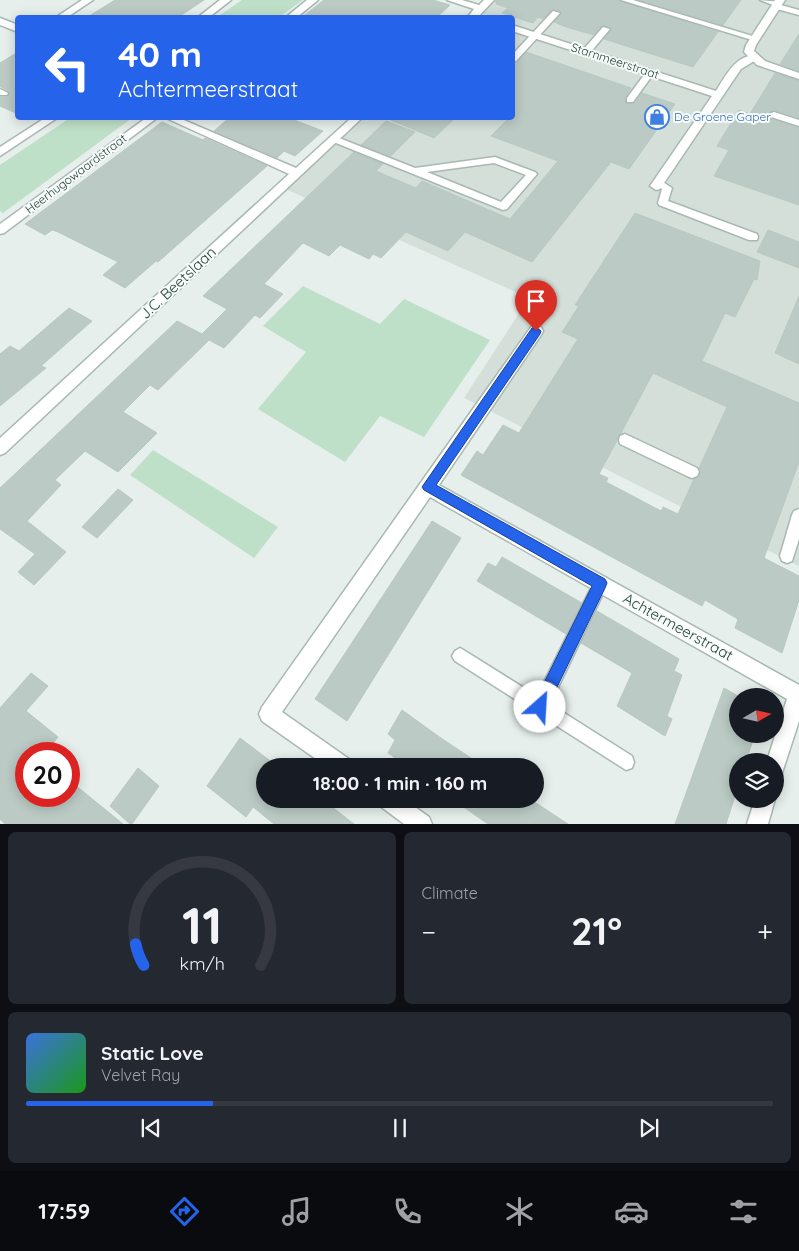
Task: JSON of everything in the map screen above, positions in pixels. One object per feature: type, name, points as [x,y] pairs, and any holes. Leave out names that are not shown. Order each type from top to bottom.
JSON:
[{"type":"street","points":[[64,15],[88,0]]},
{"type":"street","points":[[205,15],[226,0]]},
{"type":"street","points":[[293,15],[312,0]]},
{"type":"street","points":[[452,0],[476,15],[489,0]]},
{"type":"street","points":[[778,3],[755,38],[749,52],[761,63],[799,76]]},
{"type":"street","points":[[0,21],[15,27]]},
{"type":"street","name":"Starnmeerstraat","points":[[515,29],[718,95]]},
{"type":"street","points":[[657,184],[737,66],[754,58]]},
{"type":"street","points":[[0,152],[49,120]]},
{"type":"street","name":"Heerhugowaardstraat","points":[[0,230],[149,120]]},
{"type":"street","points":[[176,120],[296,173]]},
{"type":"street","name":"J.C. Beetslaan","points":[[0,448],[355,120]]},
{"type":"street","points":[[331,758],[269,714],[536,331]]},
{"type":"street","name":"Achtermeerstraat","points":[[428,487],[798,694],[779,753]]},
{"type":"street","points":[[400,808],[422,824]]},
{"type":"street","points":[[757,824],[762,808]]},
{"type":"lane","points":[[625,0],[755,38]]},
{"type":"lane","points":[[764,0],[778,3],[799,17]]},
{"type":"lane","points":[[788,10],[799,13]]},
{"type":"lane","points":[[515,56],[556,13]]},
{"type":"lane","points":[[586,52],[606,29]]},
{"type":"lane","points":[[630,100],[650,73]]},
{"type":"lane","points":[[774,116],[799,123]]},
{"type":"lane","points":[[334,139],[414,172],[503,207],[532,174],[495,160],[414,172]]},
{"type":"lane","points":[[657,184],[667,188],[663,204],[754,237]]},
{"type":"lane","points":[[625,440],[692,472]]},
{"type":"lane","points":[[786,556],[799,515]]},
{"type":"lane","points":[[540,707],[601,583]]},
{"type":"lane","points":[[460,656],[626,762]]},
{"type":"shaded area","points":[[483,0],[799,0],[799,566],[464,398],[529,298],[281,187],[354,120],[515,120],[515,15],[466,15]]},
{"type":"green space","points":[[242,0],[303,0],[282,15],[220,15]]},
{"type":"green space","points":[[67,120],[129,120],[3,213],[0,211],[0,165]]},
{"type":"green space","points":[[303,286],[380,324],[404,299],[490,340],[424,437],[380,416],[345,462],[258,409],[306,352],[263,326]]},
{"type":"green space","points":[[153,450],[278,527],[254,558],[130,475]]},
{"type":"building","points":[[115,0],[204,0],[182,15],[91,15]]},
{"type":"building","points":[[324,0],[433,0],[450,5],[439,15],[305,15]]},
{"type":"building","points":[[496,0],[619,0],[718,32],[693,67],[604,39],[611,30],[611,27],[602,26],[594,35],[566,27],[554,22],[562,13],[554,9],[543,19],[538,17],[533,23],[515,17],[515,15],[502,13],[508,8],[496,4]]},
{"type":"building","points":[[639,0],[741,0],[723,25]]},
{"type":"building","points":[[799,34],[799,71],[780,64]]},
{"type":"building","points":[[526,52],[631,88],[625,98],[627,104],[635,103],[642,93],[675,104],[629,169],[611,162],[532,262],[465,232],[448,251],[406,232],[381,258],[373,254],[369,259],[340,245],[329,256],[303,243],[264,284],[283,294],[260,318],[255,315],[224,348],[209,340],[158,390],[150,385],[123,412],[157,433],[118,472],[85,451],[55,480],[61,485],[27,521],[66,552],[34,585],[18,572],[35,554],[0,529],[0,488],[177,321],[202,334],[227,309],[203,296],[354,152],[383,164],[376,171],[416,188],[422,181],[510,219],[558,161],[491,136],[507,120],[515,120],[515,62]]},
{"type":"building","points":[[15,54],[15,113],[0,106],[0,97],[7,97],[10,92],[0,86],[0,63]]},
{"type":"building","points":[[775,73],[799,81],[799,118],[775,110],[769,113],[770,119],[799,128],[799,205],[714,176],[729,150],[717,146],[739,110],[750,114]]},
{"type":"building","points":[[227,120],[294,120],[323,131],[295,156],[284,151],[277,158],[214,131]]},
{"type":"building","points":[[391,120],[453,120],[434,138]]},
{"type":"building","points":[[386,121],[415,132],[391,156],[361,145]]},
{"type":"building","points":[[162,122],[203,140],[205,138],[267,166],[158,262],[156,261],[125,288],[103,275],[118,262],[58,232],[52,230],[45,235],[25,224]]},
{"type":"building","points":[[635,213],[760,261],[757,280],[754,279],[735,317],[725,313],[702,361],[799,403],[799,462],[764,558],[799,576],[799,600],[782,653],[735,628],[738,619],[705,600],[702,606],[461,475],[477,451],[483,455],[503,425],[519,433],[578,339],[562,332],[579,306],[575,305]],"holes":[[[653,373],[727,407],[699,468],[701,473],[694,479],[678,514],[663,507],[661,511],[606,482],[608,478],[599,474]]]},
{"type":"building","points":[[768,230],[799,242],[799,268],[757,252]]},
{"type":"building","points":[[799,296],[799,364],[775,353]]},
{"type":"building","points":[[69,308],[92,321],[41,366],[46,368],[0,406],[0,354],[10,346],[19,351]]},
{"type":"building","points":[[118,489],[133,500],[97,538],[82,527]]},
{"type":"building","points":[[432,521],[461,538],[347,721],[315,699]]},
{"type":"building","points":[[502,557],[582,603],[566,634],[477,581],[488,563],[496,567]]},
{"type":"building","points":[[597,611],[679,659],[674,671],[682,675],[667,716],[672,719],[665,736],[617,706],[632,673],[581,643]]},
{"type":"building","points":[[31,673],[48,686],[26,711],[58,737],[54,742],[15,742],[15,807],[80,807],[80,789],[123,824],[5,824],[0,819],[0,708]]},
{"type":"building","points":[[724,688],[729,691],[729,743],[752,743],[749,753],[729,753],[729,808],[731,808],[726,824],[675,824]]},
{"type":"building","points":[[402,710],[471,758],[395,758],[388,753],[395,740],[388,734]]},
{"type":"building","points":[[240,738],[266,758],[256,758],[256,808],[334,808],[354,824],[274,824],[253,807],[246,817],[207,786]]},
{"type":"building","points":[[138,768],[159,786],[132,824],[130,824],[110,806]]},
{"type":"building","points":[[465,808],[544,808],[568,824],[488,824]]},
{"type":"place","name":"De Groene Gaper","points":[[657,117]]},
{"type":"route","points":[[536,331],[428,487],[601,583],[540,707]]}]
